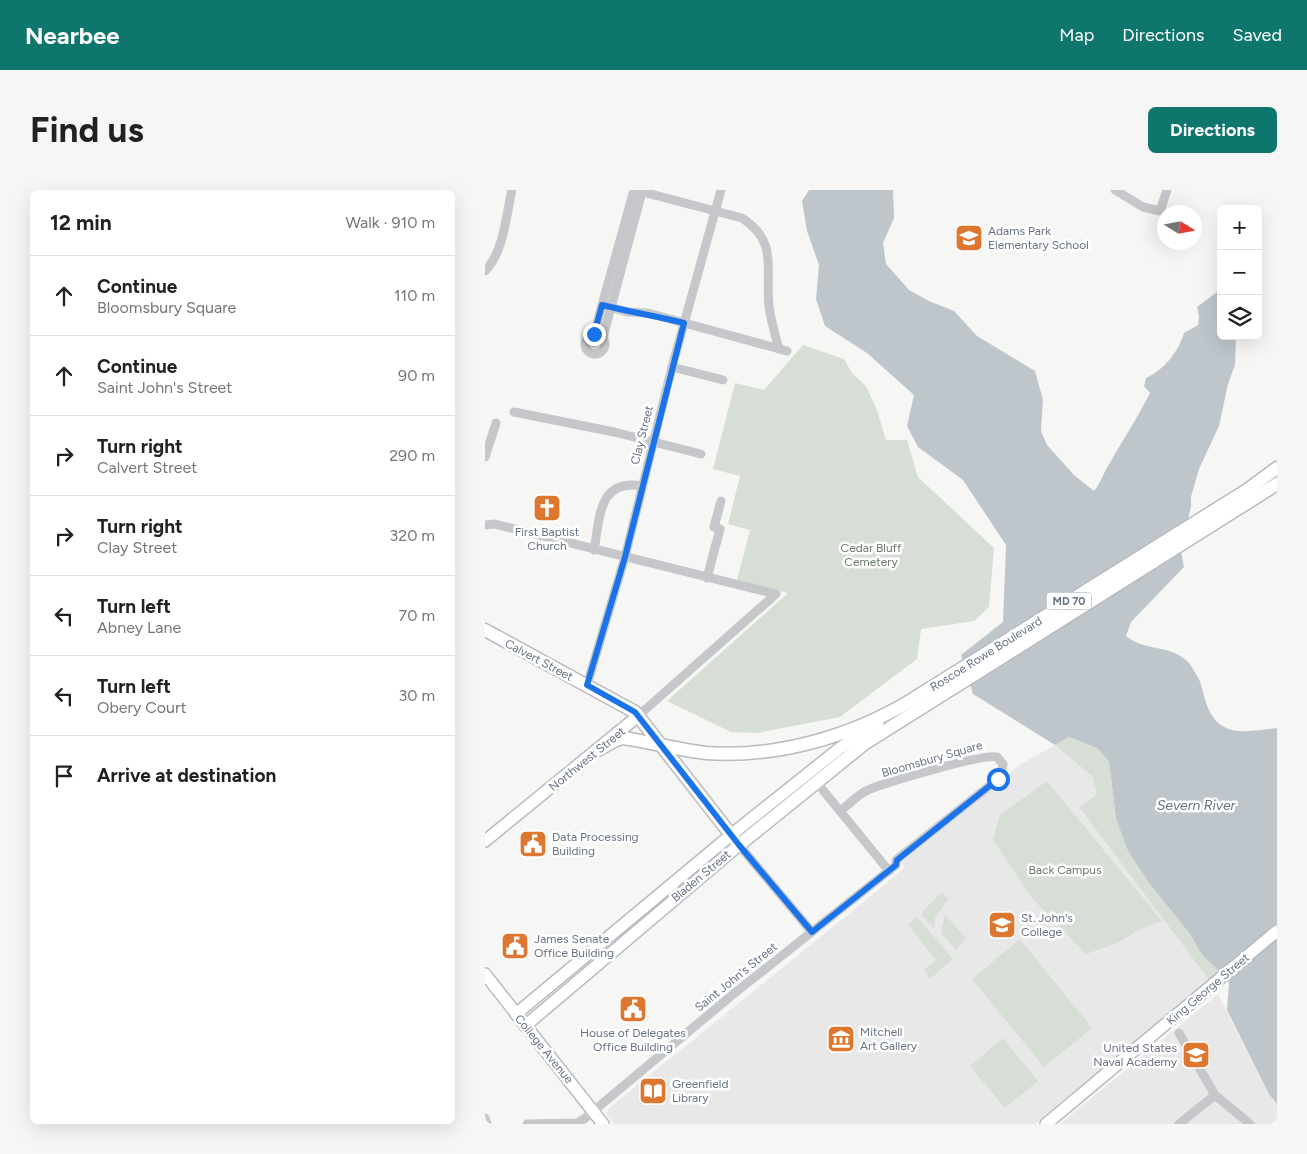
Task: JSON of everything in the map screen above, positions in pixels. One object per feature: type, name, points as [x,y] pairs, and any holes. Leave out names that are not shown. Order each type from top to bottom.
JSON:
[{"type":"main road","name":"Roscoe Rowe Boulevard","points":[[1216,516],[1277,468]]},
{"type":"main road","name":"Roscoe Rowe Boulevard","points":[[598,750],[623,738],[692,751],[725,753],[787,748],[840,734],[929,696],[1216,516],[1277,484]]},
{"type":"main road","name":"Calvert Street","points":[[485,630],[635,712],[664,746],[735,840]]},
{"type":"main road","name":"Bladen Street","points":[[516,1014],[735,840],[929,696]]},
{"type":"main road","name":"Bladen Street","points":[[525,1026],[840,748],[896,710]]},
{"type":"main road","name":"Northwest Street","points":[[485,841],[638,716]]},
{"type":"main road","name":"King George Street","points":[[1046,1124],[1277,931]]},
{"type":"main road","name":"College Avenue","points":[[485,974],[603,1124]]},
{"type":"street","points":[[485,271],[493,261],[498,249],[512,190]]},
{"type":"street","name":"Clay Street","points":[[587,685],[625,557],[672,367],[721,190]]},
{"type":"street","points":[[1115,190],[1143,207],[1160,211],[1167,190]]},
{"type":"street","points":[[598,335],[637,191],[742,218],[757,228],[765,242],[769,306],[783,350],[641,312],[628,312],[606,306]]},
{"type":"street","points":[[672,367],[723,380]]},
{"type":"street","points":[[514,412],[605,430],[701,454]]},
{"type":"street","points":[[485,457],[496,423]]},
{"type":"street","points":[[593,550],[605,498],[614,489],[624,484],[642,486]]},
{"type":"street","points":[[485,525],[494,524],[707,578],[720,529],[714,527],[721,501]]},
{"type":"street","name":"Northwest Street","points":[[638,716],[776,594],[707,578]]},
{"type":"street","name":"Bloomsbury Square","points":[[840,811],[866,791],[987,755],[1000,760],[1003,768],[998,779],[897,860],[896,865]]},
{"type":"street","points":[[822,789],[889,871]]},
{"type":"street","name":"Calvert Street","points":[[735,840],[812,932]]},
{"type":"street","name":"Saint John's Street","points":[[578,1124],[896,865]]},
{"type":"street","points":[[1179,1033],[1215,1095],[1250,1124]]},
{"type":"street","points":[[1179,1124],[1215,1095]]},
{"type":"street","points":[[485,1118],[487,1124]]},
{"type":"street","points":[[527,1124],[578,1124]]},
{"type":"shaded area","name":"St. John's College","points":[[1055,745],[1092,776],[1097,794],[1079,807],[1209,980],[1036,1124],[614,1124],[607,1115],[608,1109],[877,891],[905,867],[901,862],[1019,765]]},
{"type":"shaded area","name":"United States Naval Academy","points":[[1218,994],[1269,1094],[1277,1104],[1277,1124],[1060,1124]]},
{"type":"green space","name":"Cedar Bluff Cemetery","points":[[803,345],[844,359],[852,373],[866,386],[877,410],[886,440],[907,440],[918,477],[994,548],[989,607],[974,621],[921,629],[917,659],[840,717],[757,733],[731,732],[667,701],[788,593],[737,580],[750,530],[728,524],[740,476],[713,469],[735,383],[764,390]]},
{"type":"green space","points":[[1069,737],[1097,748],[1109,761],[1116,819],[1128,851],[1149,883],[1190,934],[1202,955],[1219,971],[1209,980],[1079,807],[1097,794],[1092,776],[1055,745]]},
{"type":"green space","name":"Back Campus","points":[[1047,781],[1162,921],[1138,930],[1115,944],[1086,954],[1031,897],[993,840],[1000,815]]},
{"type":"green space","points":[[942,892],[948,899],[935,918],[934,929],[922,916],[923,911]]},
{"type":"green space","points":[[945,915],[966,938],[956,950],[941,933]]},
{"type":"green space","points":[[917,917],[953,959],[930,979],[924,970],[936,960],[908,925]]},
{"type":"green space","points":[[1020,939],[1092,1028],[1044,1067],[972,979]]},
{"type":"green space","points":[[1003,1038],[1038,1081],[1005,1108],[970,1066]]},
{"type":"water","name":"Severn River","points":[[809,190],[893,190],[894,218],[883,243],[886,264],[909,290],[929,301],[954,311],[977,336],[1035,371],[1043,400],[1041,431],[1047,445],[1074,475],[1094,491],[1150,393],[1144,386],[1146,378],[1158,371],[1169,360],[1182,340],[1184,333],[1198,325],[1197,307],[1217,292],[1217,340],[1236,340],[1235,365],[1228,384],[1219,426],[1199,469],[1191,497],[1191,506],[1181,551],[1184,567],[1131,622],[1126,636],[1141,644],[1172,652],[1186,660],[1199,679],[1208,708],[1220,725],[1237,731],[1277,728],[1277,1104],[1269,1094],[1227,1010],[1229,983],[1202,955],[1190,934],[1149,883],[1128,851],[1116,819],[1109,761],[1097,748],[1069,737],[1055,745],[973,694],[961,655],[1003,622],[1006,545],[963,480],[918,447],[907,426],[914,395],[867,353],[825,326],[816,299],[819,265],[807,231],[802,201]]},
{"type":"place","name":"Adams Park Elementary School","points":[[969,238]]},
{"type":"place","name":"First Baptist Church","points":[[547,508]]},
{"type":"place","name":"Data Processing Building","points":[[533,844]]},
{"type":"place","name":"St. John's College","points":[[1002,925]]},
{"type":"place","name":"James Senate Office Building","points":[[515,946]]},
{"type":"place","name":"House of Delegates Office Building","points":[[633,1009]]},
{"type":"place","name":"Mitchell Art Gallery","points":[[841,1039]]},
{"type":"place","name":"United States Naval Academy","points":[[1196,1055]]},
{"type":"place","name":"Greenfield Library","points":[[653,1091]]},
{"type":"route","points":[[594,334],[602,305],[628,312],[641,312],[684,323],[625,557],[587,685],[635,712],[664,746],[739,845],[812,932],[896,865],[897,860],[998,779]]}]
